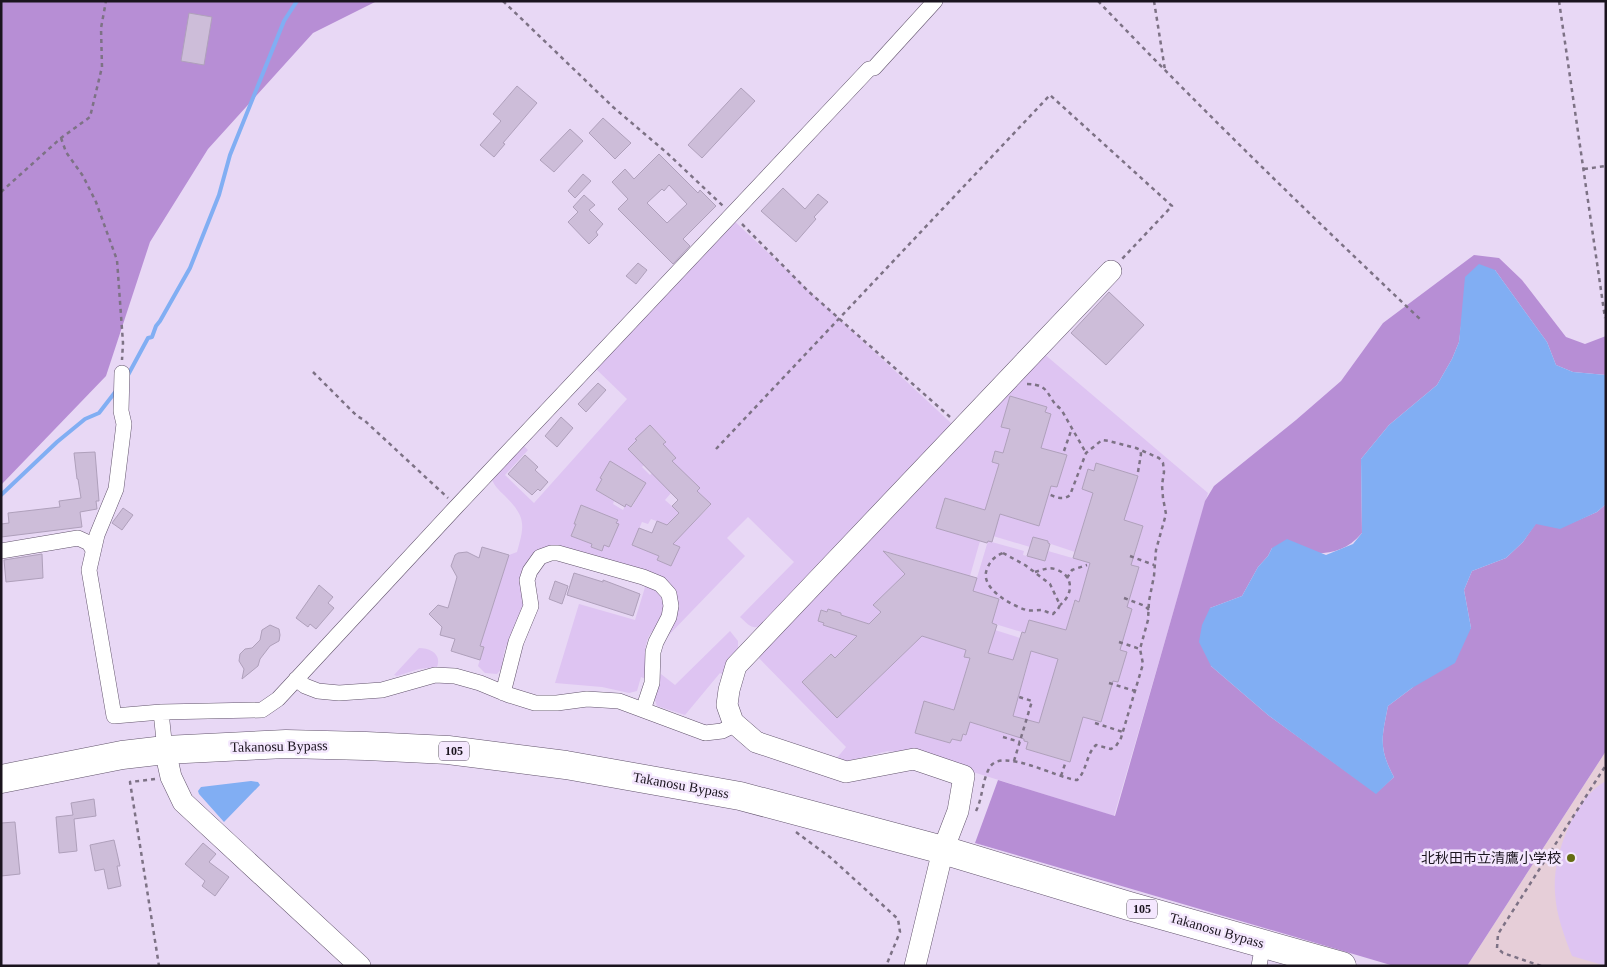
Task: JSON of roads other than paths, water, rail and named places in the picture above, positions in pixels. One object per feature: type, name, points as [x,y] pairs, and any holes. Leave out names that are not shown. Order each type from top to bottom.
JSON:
[{"type":"highway","name":"Takanosu Bypass","points":[[1,779],[122,756],[165,750],[286,744],[448,750],[566,765],[740,796],[943,850],[1261,955],[1342,966]]},
{"type":"street","points":[[122,373],[121,396],[124,424],[116,489],[97,535],[89,570],[114,716],[161,712],[262,710],[278,699],[456,506],[869,69],[874,68],[935,1]]},
{"type":"street","points":[[915,966],[943,850],[958,811],[964,776],[914,759],[846,772],[756,742],[733,722],[727,705],[729,690],[736,666],[1111,271]]},
{"type":"street","points":[[1,552],[78,538],[89,543],[93,550]]},
{"type":"street","points":[[503,692],[516,642],[531,606],[527,580],[530,571],[540,557],[551,553],[558,553],[643,577],[660,584],[669,594],[671,606],[669,617],[653,652],[652,683],[643,710]]},
{"type":"street","points":[[296,679],[305,686],[318,691],[339,694],[382,690],[435,675],[455,676],[535,703],[556,703],[587,698],[619,701],[705,733],[722,731],[736,724]]},
{"type":"street","points":[[161,712],[165,750],[172,777],[183,802],[360,966]]},
{"type":"water","points":[[1479,264],[1495,270],[1547,342],[1556,365],[1573,372],[1606,375],[1606,504],[1597,512],[1560,529],[1536,524],[1523,542],[1506,558],[1472,571],[1464,590],[1471,628],[1455,663],[1412,688],[1388,706],[1383,734],[1383,750],[1394,777],[1376,794],[1268,715],[1211,666],[1199,642],[1202,625],[1210,608],[1242,596],[1258,567],[1268,556],[1272,548],[1287,539],[1326,555],[1353,544],[1362,533],[1361,459],[1389,425],[1437,385],[1452,359],[1459,342],[1465,277]]},
{"type":"water","points":[[251,781],[258,782],[260,785],[224,822],[198,791],[201,787]]},
{"type":"waterway","points":[[128,375],[148,338],[152,337],[156,326],[190,268],[219,195],[230,155],[284,21],[297,1]]},
{"type":"waterway","points":[[1,495],[57,442],[85,419],[99,413],[116,391]]},
{"type":"place","name":"北秋田市立清鷹小学校","points":[[1571,858]]}]
